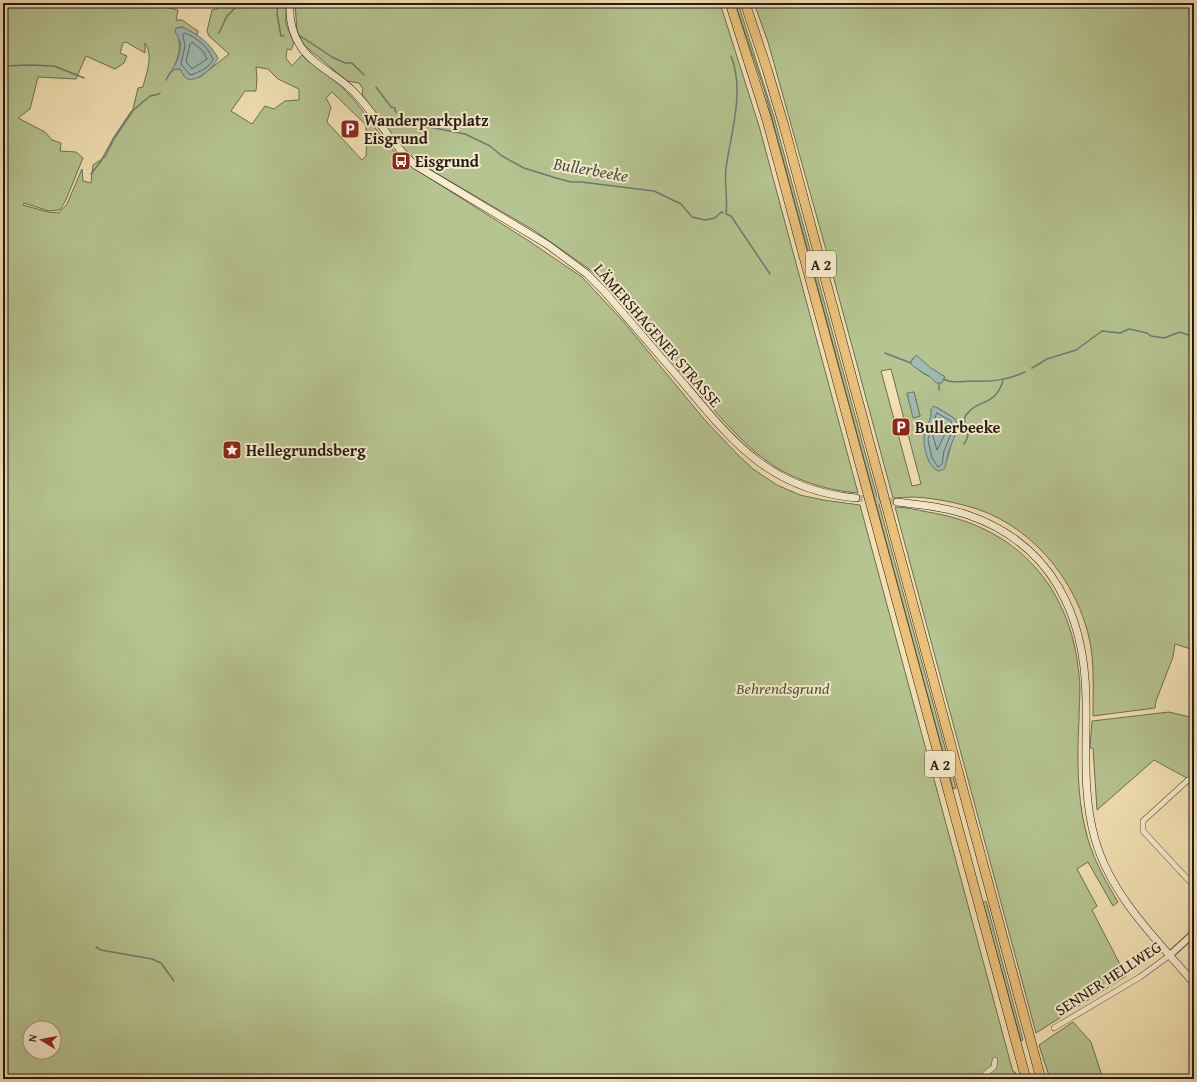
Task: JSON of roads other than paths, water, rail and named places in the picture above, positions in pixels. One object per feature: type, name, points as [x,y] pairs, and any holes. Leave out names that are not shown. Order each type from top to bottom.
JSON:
[{"type":"highway","name":"A 2","points":[[730,3],[767,120],[1026,1079]]},
{"type":"highway","name":"A 2","points":[[745,3],[782,119],[1041,1079]]},
{"type":"main road","name":"LÄMERSHAGENER STRASSE","points":[[290,3],[291,23],[301,48],[353,90],[390,140],[412,162],[534,236],[587,274],[608,296],[711,416],[755,461],[779,476],[800,486],[829,494],[856,498]]},
{"type":"main road","points":[[898,502],[950,510],[987,523],[1022,544],[1056,582],[1072,614],[1082,649],[1086,698],[1087,780],[1089,809],[1096,840],[1106,868],[1120,891],[1194,983]]},
{"type":"street","points":[[1188,780],[1143,821],[1142,826],[1143,831],[1194,886]]},
{"type":"street","name":"SENNER HELLWEG","points":[[1054,1028],[1140,977],[1170,955],[1194,933]]},
{"type":"street","points":[[979,1079],[994,1067],[995,1060]]},
{"type":"water","points":[[182,27],[194,33],[203,40],[218,58],[206,73],[192,79],[185,77],[180,69],[175,69],[170,73],[180,53],[180,42],[175,32],[176,28]]},
{"type":"water","points":[[916,355],[931,368],[945,377],[942,383],[936,383],[910,363]]},
{"type":"water","points":[[914,392],[920,416],[913,418],[907,393]]},
{"type":"water","points":[[934,406],[954,418],[957,422],[957,430],[948,453],[945,468],[940,471],[932,467],[925,451],[924,436],[931,416],[931,409]]},
{"type":"waterway","name":"Bullerbeeke","points":[[219,33],[227,16],[240,3]]},
{"type":"waterway","name":"Bullerbeeke","points":[[278,3],[277,14],[281,36],[284,36]]},
{"type":"waterway","name":"Bullerbeeke","points":[[299,35],[332,57],[345,63],[352,63],[364,75]]},
{"type":"waterway","points":[[731,56],[735,69],[737,97],[736,112],[726,168],[726,214],[731,216],[770,274]]},
{"type":"waterway","name":"Bullerbeeke","points":[[3,66],[54,66],[84,78]]},
{"type":"waterway","name":"Bullerbeeke","points":[[166,80],[170,73]]},
{"type":"waterway","name":"Bullerbeeke","points":[[376,87],[391,107],[395,108],[395,111],[409,123],[465,134],[490,146],[502,156],[524,168],[571,182],[654,191],[681,204],[692,217],[705,220],[715,218],[721,212],[723,213]]},
{"type":"waterway","name":"Bullerbeeke","points":[[91,174],[101,161],[113,139],[131,112],[150,96],[160,93]]},
{"type":"waterway","name":"Bullerbeeke","points":[[1032,368],[1047,359],[1076,350],[1102,331],[1120,333],[1129,329],[1147,333],[1151,336],[1164,338],[1180,332],[1194,337]]},
{"type":"waterway","name":"Bullerbeeke","points":[[885,353],[911,363]]},
{"type":"waterway","name":"Bullerbeeke","points":[[943,379],[954,382],[993,381],[1006,379],[1025,372]]},
{"type":"waterway","points":[[964,444],[968,434],[965,421],[966,415],[976,406],[991,399],[999,390],[1003,381]]},
{"type":"waterway","points":[[939,383],[939,390]]},
{"type":"waterway","points":[[96,947],[101,950],[152,959],[161,963],[174,981]]},
{"type":"tunnel","points":[[856,498],[897,502]]},
{"type":"place","name":"Wanderparkplatz Eisgrund","points":[[350,129]]},
{"type":"place","name":"Eisgrund","points":[[401,161]]},
{"type":"place","name":"Bullerbeeke","points":[[901,427]]},
{"type":"place","name":"Hellegrundsberg","points":[[232,450]]},
{"type":"park label","name":"Behrendsgrund","points":[[783,688]]}]
